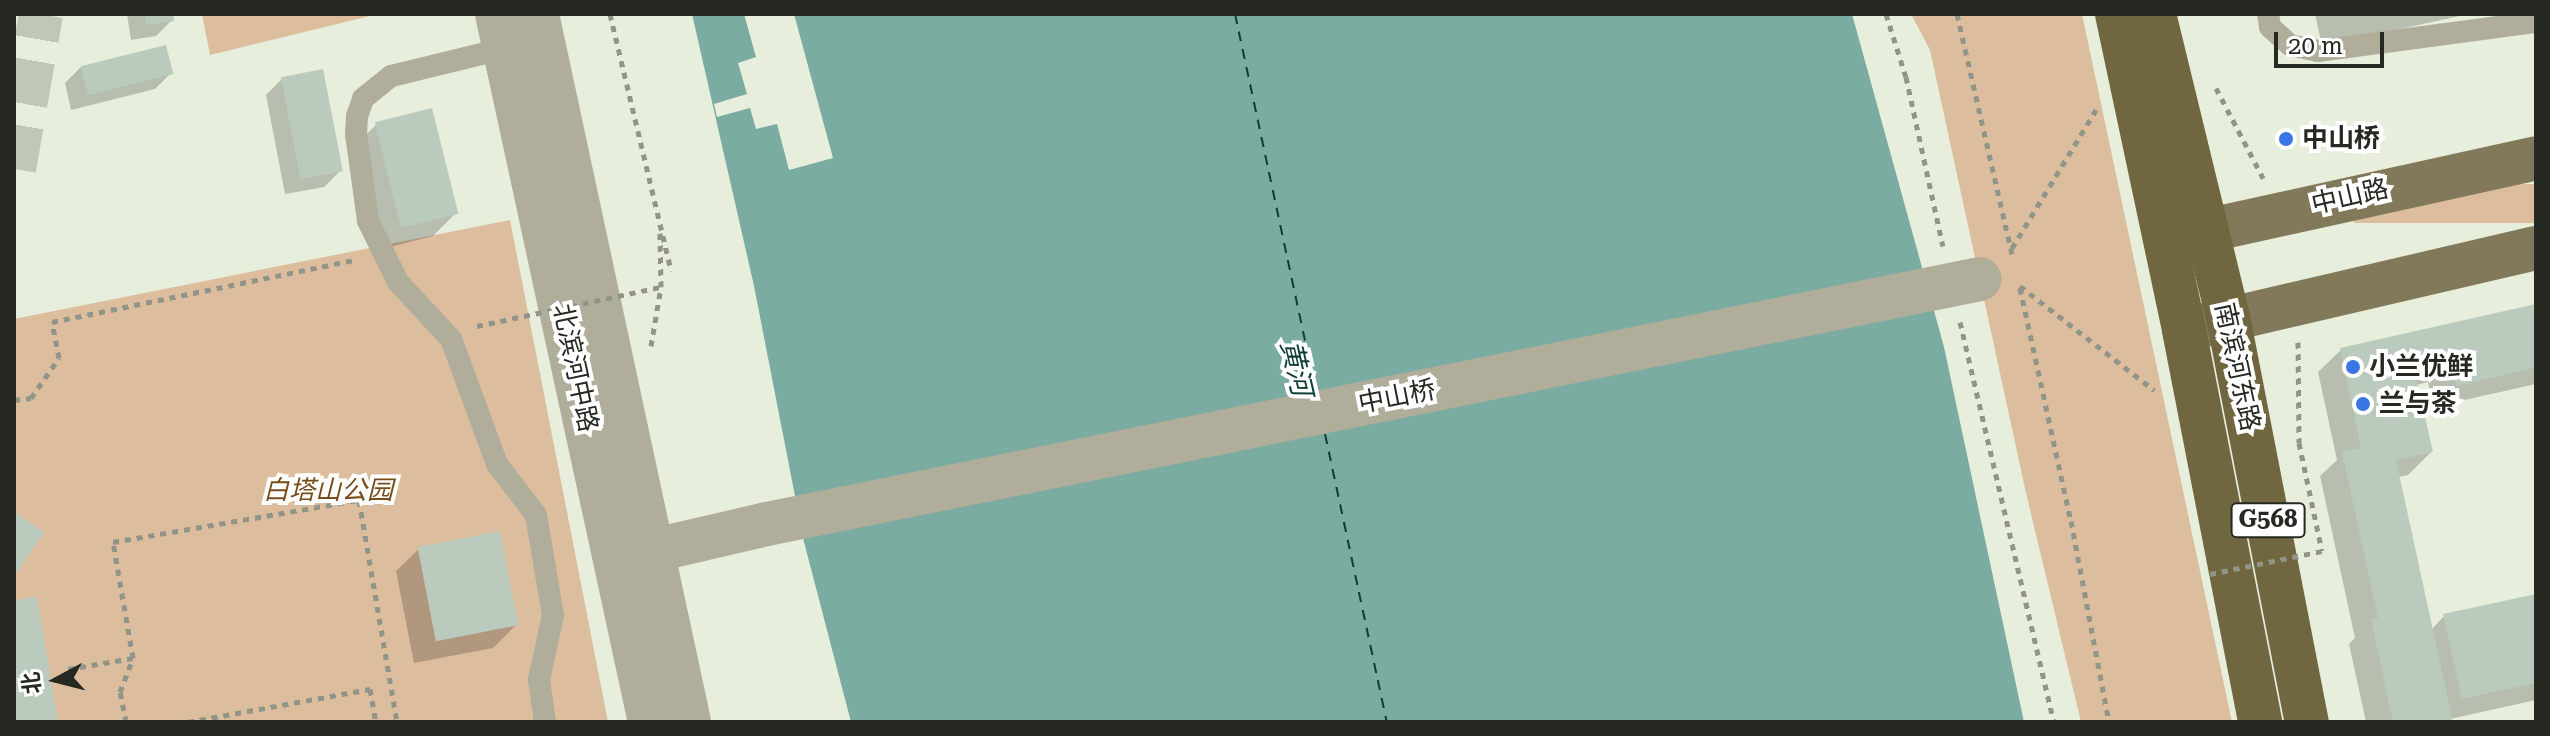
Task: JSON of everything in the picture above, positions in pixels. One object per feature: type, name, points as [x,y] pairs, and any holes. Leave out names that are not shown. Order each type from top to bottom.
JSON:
[{"type":"highway","name":"南滨河东路","points":[[2117,14],[2186,238],[2228,317],[2307,722]]},
{"type":"highway","name":"南滨河东路","points":[[2154,14],[2186,238],[2184,330],[2260,722]]},
{"type":"main road","name":"中山路","points":[[2186,238],[2536,158]]},
{"type":"main road","points":[[2184,330],[2228,317],[2536,248]]},
{"type":"street","name":"北滨河中路","points":[[537,14],[636,555],[650,722]]},
{"type":"street","name":"北滨河中路","points":[[502,31],[636,555],[689,722]]},
{"type":"street","name":"中山桥","points":[[636,555],[767,524],[1997,282]]},
{"type":"lane","points":[[2268,14],[2270,27],[2290,45],[2318,51],[2536,22]]},
{"type":"lane","points":[[502,31],[391,76],[363,99],[357,116],[356,134],[368,221],[398,282],[451,339],[497,464],[536,515],[553,615],[539,680],[545,722]]},
{"type":"path","points":[[610,14],[671,271]]},
{"type":"path","points":[[1886,14],[1906,77],[1943,248]]},
{"type":"path","points":[[1957,14],[2011,250],[1997,282],[2071,521],[2109,722]]},
{"type":"path","points":[[2054,722],[1997,282],[2011,250],[2101,102]]},
{"type":"path","points":[[650,355],[661,287],[660,219]]},
{"type":"path","points":[[14,400],[31,398],[59,358],[52,322],[384,254]]},
{"type":"path","points":[[1997,282],[2165,398]]},
{"type":"path","points":[[477,326],[661,287]]},
{"type":"path","points":[[2207,559],[2210,574],[2322,551],[2299,443],[2298,302]]},
{"type":"path","points":[[126,722],[120,692],[133,658],[113,542],[359,500],[397,722]]},
{"type":"path","points":[[68,669],[133,658]]},
{"type":"path","points":[[188,722],[370,689],[376,722]]},
{"type":"green space","points":[[202,14],[378,14],[210,55]]},
{"type":"green space","points":[[1911,14],[2082,14],[2232,722],[2081,722],[2026,493],[1930,50]]},
{"type":"green space","points":[[2354,184],[2536,184],[2536,223],[2354,223]]},
{"type":"green space","name":"白塔山公园","points":[[510,220],[608,722],[14,722],[14,319]]},
{"type":"water","name":"黄河","points":[[692,14],[1852,14],[1944,347],[2024,722],[851,722],[804,542],[754,286]]},
{"type":"pier","points":[[744,14],[794,14],[833,158],[789,170],[777,124],[756,129],[750,108],[717,117],[714,104],[747,94],[738,63],[756,57]]},
{"type":"building","points":[[145,14],[173,14],[174,21],[146,25]]},
{"type":"building","points":[[166,45],[173,74],[88,95],[81,66]]},
{"type":"building","points":[[323,69],[343,171],[301,179],[281,77]]},
{"type":"building","points":[[432,108],[458,214],[401,228],[375,122]]},
{"type":"building","points":[[2536,304],[2536,367],[2456,386],[2450,360],[2414,369],[2433,452],[2396,460],[2453,722],[2393,722],[2371,619],[2378,618],[2342,452],[2361,448],[2340,348]]},
{"type":"building","points":[[14,512],[44,532],[14,576]]},
{"type":"building","points":[[500,531],[518,625],[436,641],[418,547]]},
{"type":"building","points":[[2536,594],[2536,683],[2462,699],[2443,614]]},
{"type":"building","points":[[37,597],[58,722],[14,722],[14,600]]},
{"type":"ferry route","points":[[1235,14],[1316,392]]},
{"type":"ferry route","points":[[1325,434],[1387,722]]},
{"type":"tunnel","points":[[14,169],[41,14]]},
{"type":"place","name":"中山桥","points":[[2286,139]]},
{"type":"place","name":"小兰优鲜","points":[[2353,367]]},
{"type":"place","name":"兰与茶","points":[[2363,404]]}]
